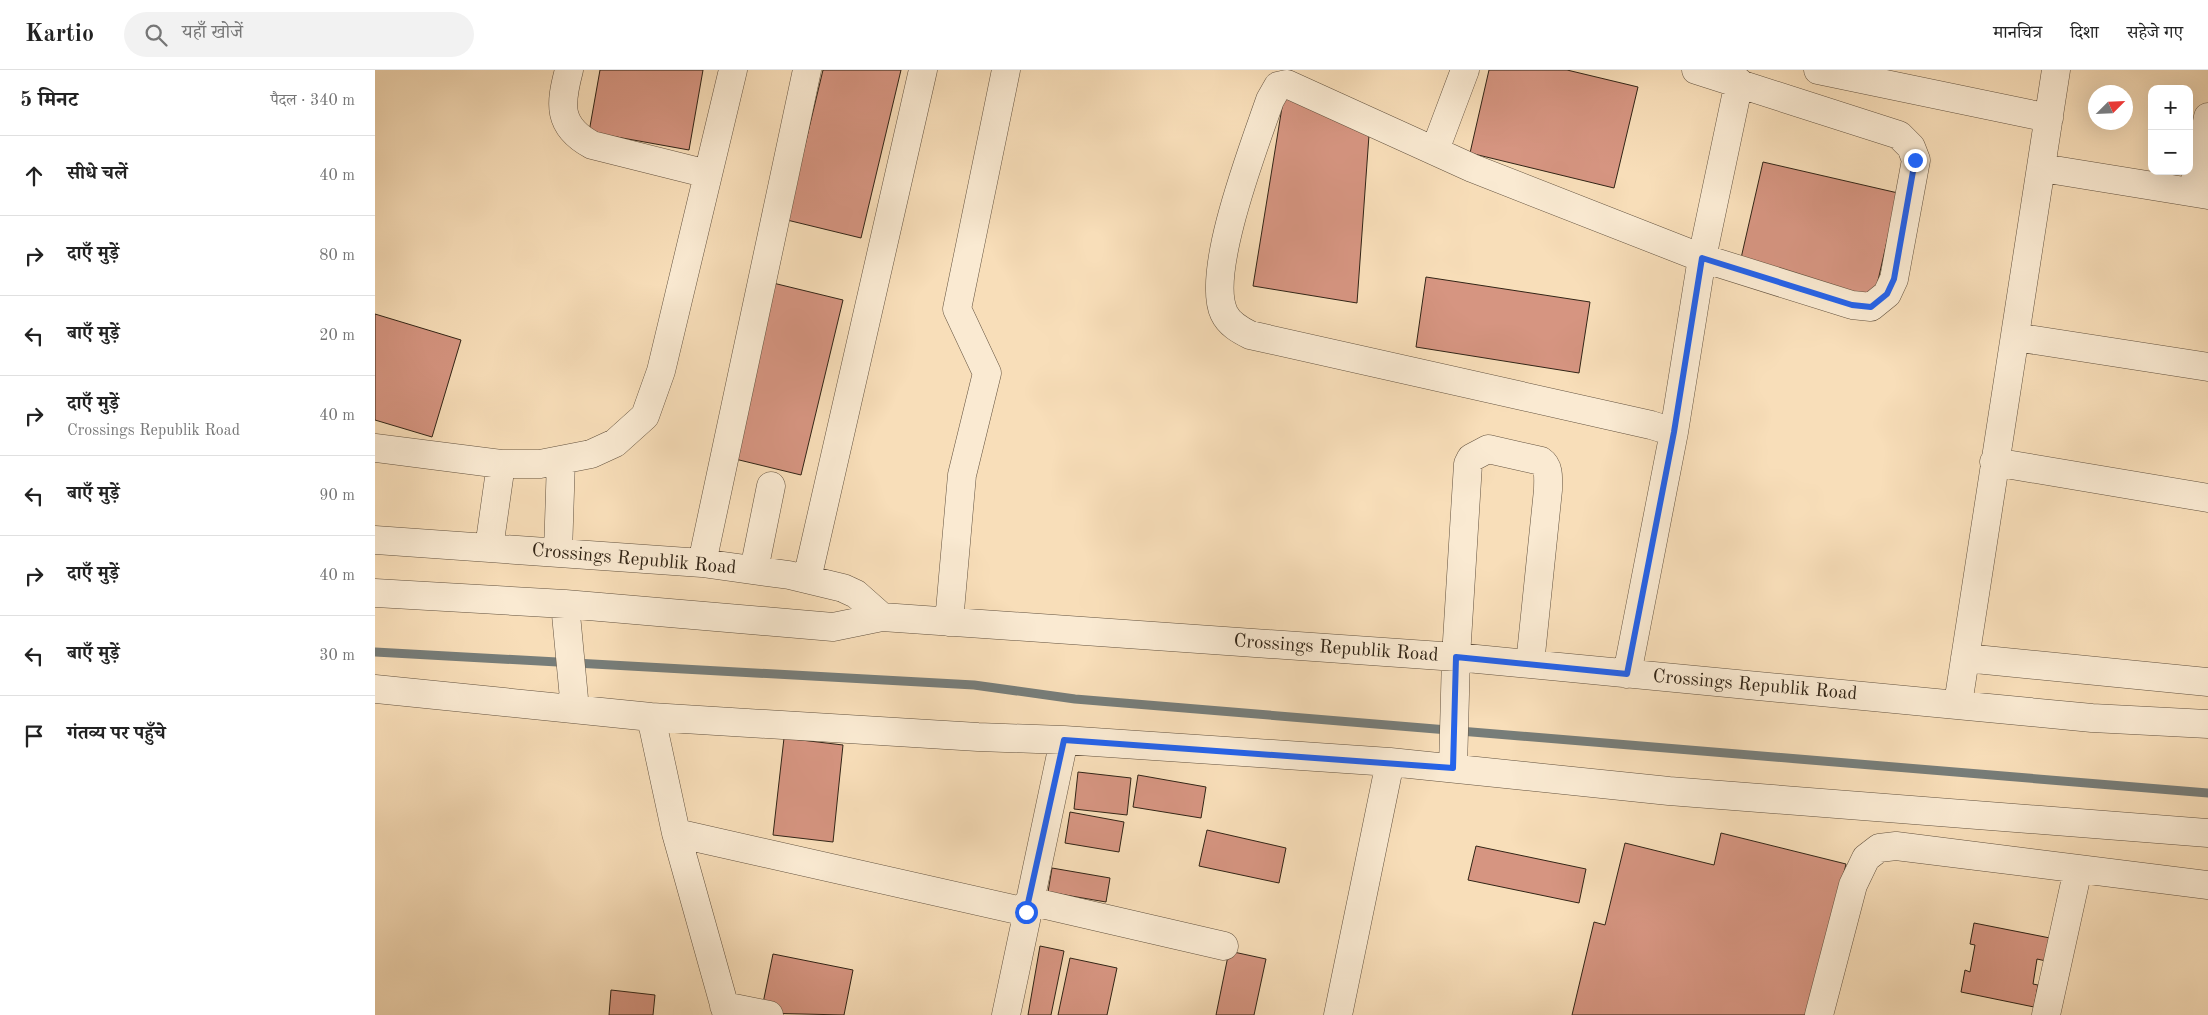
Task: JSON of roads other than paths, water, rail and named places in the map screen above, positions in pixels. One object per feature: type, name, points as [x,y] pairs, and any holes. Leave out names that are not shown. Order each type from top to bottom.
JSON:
[{"type":"street","points":[[569,70],[562,97],[564,117],[576,136],[592,145],[708,174]]},
{"type":"street","points":[[375,448],[501,464],[540,464],[591,454],[615,443],[645,416],[661,371],[733,70]]},
{"type":"street","points":[[702,563],[807,70]]},
{"type":"street","points":[[807,579],[923,70]]},
{"type":"street","points":[[949,622],[962,475],[987,372],[957,309],[1006,70]]},
{"type":"street","points":[[1435,150],[1465,70]]},
{"type":"street","points":[[1674,432],[1651,424],[1250,335],[1237,328],[1224,313],[1219,279],[1235,202],[1270,100],[1278,86],[1287,84],[1472,168],[1702,258],[1852,305],[1871,307],[1887,294],[1894,279],[1915,160],[1911,147],[1899,135],[1697,70]]},
{"type":"street","points":[[1818,70],[2049,118]]},
{"type":"street","points":[[1958,704],[2056,70]]},
{"type":"street","points":[[1627,674],[1674,432],[1702,258],[1739,82]]},
{"type":"street","points":[[2042,168],[2201,194],[2208,117]]},
{"type":"street","points":[[2015,337],[2208,367]]},
{"type":"street","points":[[1453,768],[1456,657],[1468,464],[1478,453],[1488,449],[1541,461],[1545,463],[1547,472],[1548,490],[1530,664]]},
{"type":"street","points":[[558,553],[561,460]]},
{"type":"street","points":[[1994,462],[2208,498]]},
{"type":"street","points":[[489,548],[501,464]]},
{"type":"street","points":[[754,570],[771,486]]},
{"type":"street","name":"Crossings Republik Road","points":[[375,540],[702,563],[754,570],[807,579],[843,588],[856,594],[882,617]]},
{"type":"street","name":"Crossings Republik Road","points":[[375,593],[565,604],[833,627],[882,617],[1456,657],[2092,718],[2208,724]]},
{"type":"street","points":[[565,604],[574,697]]},
{"type":"street","points":[[1965,658],[2208,682]]},
{"type":"street","points":[[375,688],[574,697],[651,717],[968,737],[1064,740],[1390,762],[1669,791],[2208,833]]},
{"type":"street","points":[[651,717],[676,833],[725,1010],[769,1015]]},
{"type":"street","points":[[1005,1015],[1064,740]]},
{"type":"street","points":[[1338,1015],[1390,762]]},
{"type":"street","points":[[676,833],[1224,946]]},
{"type":"street","points":[[1819,1015],[1853,885],[1866,858],[1879,848],[1896,846],[2208,885]]},
{"type":"street","points":[[2046,1015],[2079,869]]},
{"type":"waterway","points":[[375,652],[974,685],[1075,699],[2208,793]]}]
